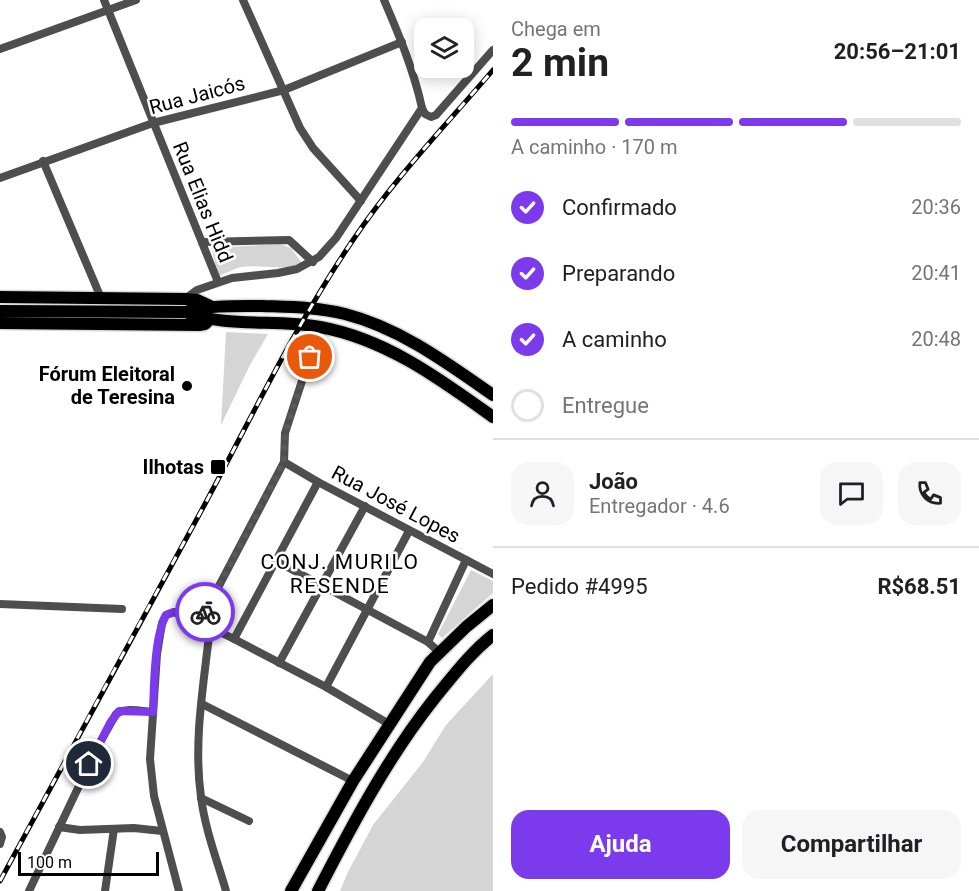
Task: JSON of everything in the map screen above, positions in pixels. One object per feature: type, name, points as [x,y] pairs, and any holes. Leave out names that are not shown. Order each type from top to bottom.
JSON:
[{"type":"main road","points":[[0,297],[185,299],[197,300],[210,306]]},
{"type":"main road","points":[[0,311],[185,312],[210,306],[317,309],[345,314],[378,325],[444,360],[493,395]]},
{"type":"main road","points":[[185,312],[209,320],[274,322],[321,327],[371,342],[407,359],[493,417]]},
{"type":"main road","points":[[0,323],[199,326],[209,320]]},
{"type":"main road","points":[[291,891],[373,748],[439,652],[493,606]]},
{"type":"main road","points":[[318,891],[392,759],[419,716],[482,643],[493,635]]},
{"type":"main road","points":[[373,748],[392,759]]},
{"type":"street","name":"Rua Elias Hidd","points":[[104,0],[218,282]]},
{"type":"street","points":[[0,49],[136,0]]},
{"type":"street","points":[[243,0],[300,128],[313,148],[361,201]]},
{"type":"street","points":[[384,0],[402,42],[420,95],[422,108],[428,116],[436,115],[493,50]]},
{"type":"street","name":"Rua Jaicós","points":[[0,178],[153,123],[284,90],[402,42]]},
{"type":"street","points":[[202,243],[289,240],[313,261],[336,238],[422,108]]},
{"type":"street","points":[[43,161],[101,298]]},
{"type":"street","name":"Rua Elias Hidd","points":[[185,299],[198,290],[218,282],[297,269],[313,261]]},
{"type":"street","points":[[200,622],[284,462],[285,433],[317,335]]},
{"type":"street","name":"Rua José Lopes","points":[[284,462],[493,574]]},
{"type":"street","points":[[234,639],[318,482]]},
{"type":"street","points":[[279,663],[365,506]]},
{"type":"street","points":[[326,687],[409,531]]},
{"type":"street","points":[[428,642],[466,560]]},
{"type":"street","points":[[276,561],[428,642],[439,652]]},
{"type":"street","points":[[0,604],[122,609]]},
{"type":"street","points":[[178,891],[154,796],[150,759],[154,680],[161,631],[164,619],[171,612],[200,622],[234,639],[326,687],[389,724]]},
{"type":"street","points":[[210,627],[198,765],[203,812],[226,891]]},
{"type":"street","points":[[202,704],[353,781]]},
{"type":"street","points":[[29,891],[98,746],[116,714],[127,710],[153,712]]},
{"type":"street","points":[[201,798],[249,821]]},
{"type":"street","points":[[60,827],[86,830],[134,828],[162,831]]},
{"type":"street","points":[[105,891],[114,829]]},
{"type":"street","points":[[0,831],[2,837],[0,844]]},
{"type":"shaded area","points":[[280,244],[291,248],[302,263],[287,267],[241,267],[219,276],[211,248]]},
{"type":"shaded area","points":[[226,332],[268,334],[221,425]]},
{"type":"shaded area","points":[[471,570],[493,581],[493,593],[442,638],[438,634]]},
{"type":"shaded area","points":[[493,674],[493,891],[340,891],[373,825],[423,762],[446,725]]},
{"type":"railway","points":[[0,881],[331,273],[385,196],[493,70]]},
{"type":"way so far","points":[[205,612],[284,462],[285,433],[310,357]]},
{"type":"place","name":"Fórum Eleitoral de Teresina","points":[[187,386]]},
{"type":"place","name":"Ilhotas","points":[[218,467]]},
{"type":"district","name":"CONJ. MURILO RESENDE","points":[[340,574]]},
{"type":"route","points":[[89,764],[110,723],[119,711],[153,712],[157,654],[162,623],[166,615],[174,612],[200,622],[205,612]]}]
